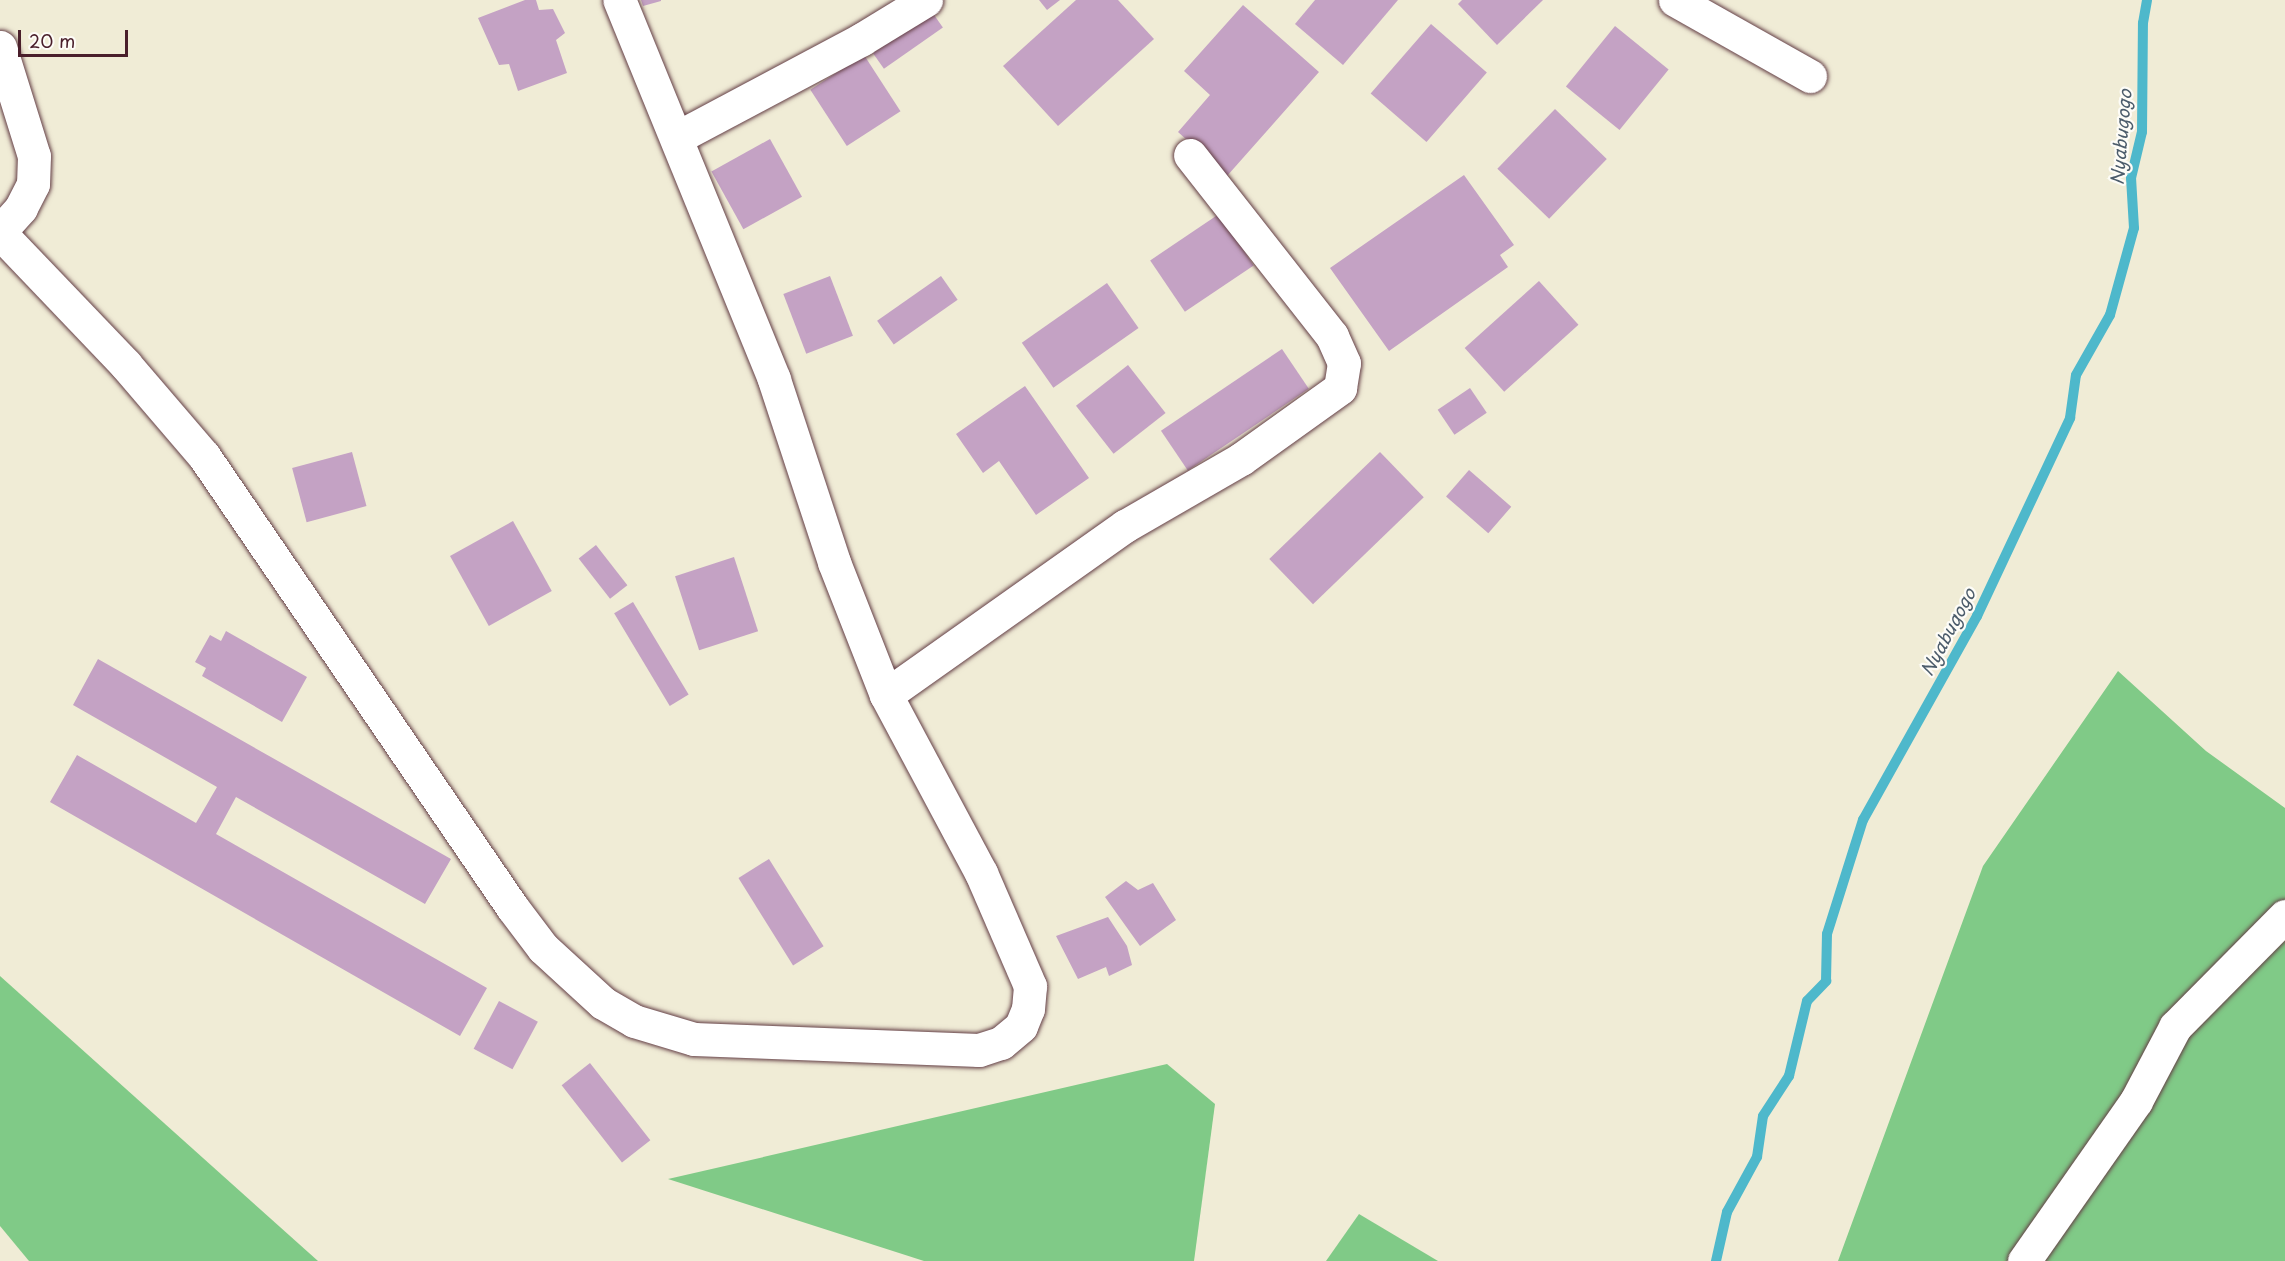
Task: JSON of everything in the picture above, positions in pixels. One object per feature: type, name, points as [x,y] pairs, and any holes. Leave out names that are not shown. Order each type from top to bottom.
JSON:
[{"type":"street","points":[[0,47],[34,156],[33,184],[21,208],[0,232],[126,365],[204,456],[543,948],[596,997],[634,1021],[694,1039],[979,1050],[1001,1043],[1021,1026],[1029,1009],[1030,986],[981,873],[886,695],[834,562],[774,380],[678,137],[619,0]]},
{"type":"street","points":[[678,137],[862,39],[926,0]]},
{"type":"street","points":[[1675,0],[1810,76]]},
{"type":"street","points":[[886,695],[1125,526],[1241,459],[1340,388],[1344,363],[1332,336],[1190,155]]},
{"type":"street","points":[[2024,1261],[2136,1101],[2175,1027],[2285,916]]},
{"type":"green space","points":[[2118,671],[2206,751],[2285,808],[2285,1261],[1838,1261],[1983,866]]},
{"type":"green space","points":[[0,976],[318,1261],[29,1261],[0,1226]]},
{"type":"green space","points":[[1167,1064],[1215,1104],[1194,1261],[924,1261],[668,1179]]},
{"type":"green space","points":[[1359,1214],[1438,1261],[1326,1261]]},
{"type":"building","points":[[525,0],[536,0],[539,10],[553,9],[565,33],[556,40],[567,73],[518,91],[509,64],[499,65],[478,18]]},
{"type":"building","points":[[641,0],[661,0],[661,1],[643,6]]},
{"type":"building","points":[[1039,0],[1060,0],[1047,10]]},
{"type":"building","points":[[1076,0],[1118,0],[1154,39],[1058,126],[1003,66]]},
{"type":"building","points":[[1315,0],[1398,0],[1343,65],[1295,24]]},
{"type":"building","points":[[1462,0],[1543,0],[1497,45],[1458,4]]},
{"type":"building","points":[[1243,5],[1319,72],[1227,176],[1178,132],[1210,95],[1184,71]]},
{"type":"building","points":[[932,12],[943,28],[884,69],[873,53]]},
{"type":"building","points":[[1431,24],[1487,73],[1426,142],[1371,93]]},
{"type":"building","points":[[1615,26],[1669,69],[1620,130],[1566,87]]},
{"type":"building","points":[[864,55],[900,111],[847,146],[810,90]]},
{"type":"building","points":[[1555,109],[1607,159],[1549,219],[1497,169]]},
{"type":"building","points":[[770,139],[802,197],[743,229],[711,171]]},
{"type":"building","points":[[1464,175],[1514,245],[1500,255],[1508,267],[1389,351],[1330,268]]},
{"type":"building","points":[[1219,214],[1254,265],[1185,312],[1150,260]]},
{"type":"building","points":[[830,276],[853,336],[806,354],[783,294]]},
{"type":"building","points":[[941,276],[958,300],[894,344],[877,321]]},
{"type":"building","points":[[1539,281],[1578,325],[1504,392],[1465,348]]},
{"type":"building","points":[[1107,283],[1139,328],[1053,388],[1022,343]]},
{"type":"building","points":[[1282,349],[1309,389],[1188,470],[1161,431]]},
{"type":"building","points":[[1128,365],[1166,413],[1114,454],[1076,406]]},
{"type":"building","points":[[1025,386],[1089,478],[1036,515],[999,461],[983,473],[956,434]]},
{"type":"building","points":[[1470,388],[1487,413],[1454,435],[1438,410]]},
{"type":"building","points":[[352,452],[366,506],[307,522],[292,468]]},
{"type":"building","points":[[1380,452],[1424,497],[1313,604],[1269,559]]},
{"type":"building","points":[[1469,470],[1511,507],[1488,533],[1446,496]]},
{"type":"building","points":[[513,521],[552,591],[489,626],[450,556]]},
{"type":"building","points":[[596,545],[627,585],[610,599],[579,559]]},
{"type":"building","points":[[734,557],[758,631],[699,650],[675,576]]},
{"type":"building","points":[[633,602],[689,695],[670,706],[614,613]]},
{"type":"building","points":[[226,631],[307,677],[282,722],[202,676],[206,668],[195,662],[210,635],[221,641]]},
{"type":"building","points":[[98,659],[451,859],[425,904],[236,797],[216,834],[487,988],[460,1036],[50,802],[77,755],[196,823],[217,787],[73,705]]},
{"type":"building","points":[[769,859],[824,946],[793,965],[738,878]]},
{"type":"building","points":[[1126,881],[1138,890],[1153,883],[1176,920],[1140,946],[1105,897]]},
{"type":"building","points":[[1108,917],[1127,946],[1132,965],[1109,976],[1106,967],[1078,979],[1056,936]]},
{"type":"building","points":[[499,1001],[538,1022],[512,1069],[474,1049]]},
{"type":"building","points":[[590,1063],[650,1140],[622,1162],[562,1085]]},
{"type":"waterway","name":"Nyabugogo","points":[[1716,1261],[1727,1212],[1757,1157],[1763,1116],[1789,1076],[1807,1001],[1826,981],[1827,934],[1863,820],[1977,616],[2070,418],[2076,375],[2110,315],[2134,228],[2131,178],[2142,132],[2143,23],[2147,0]]}]
